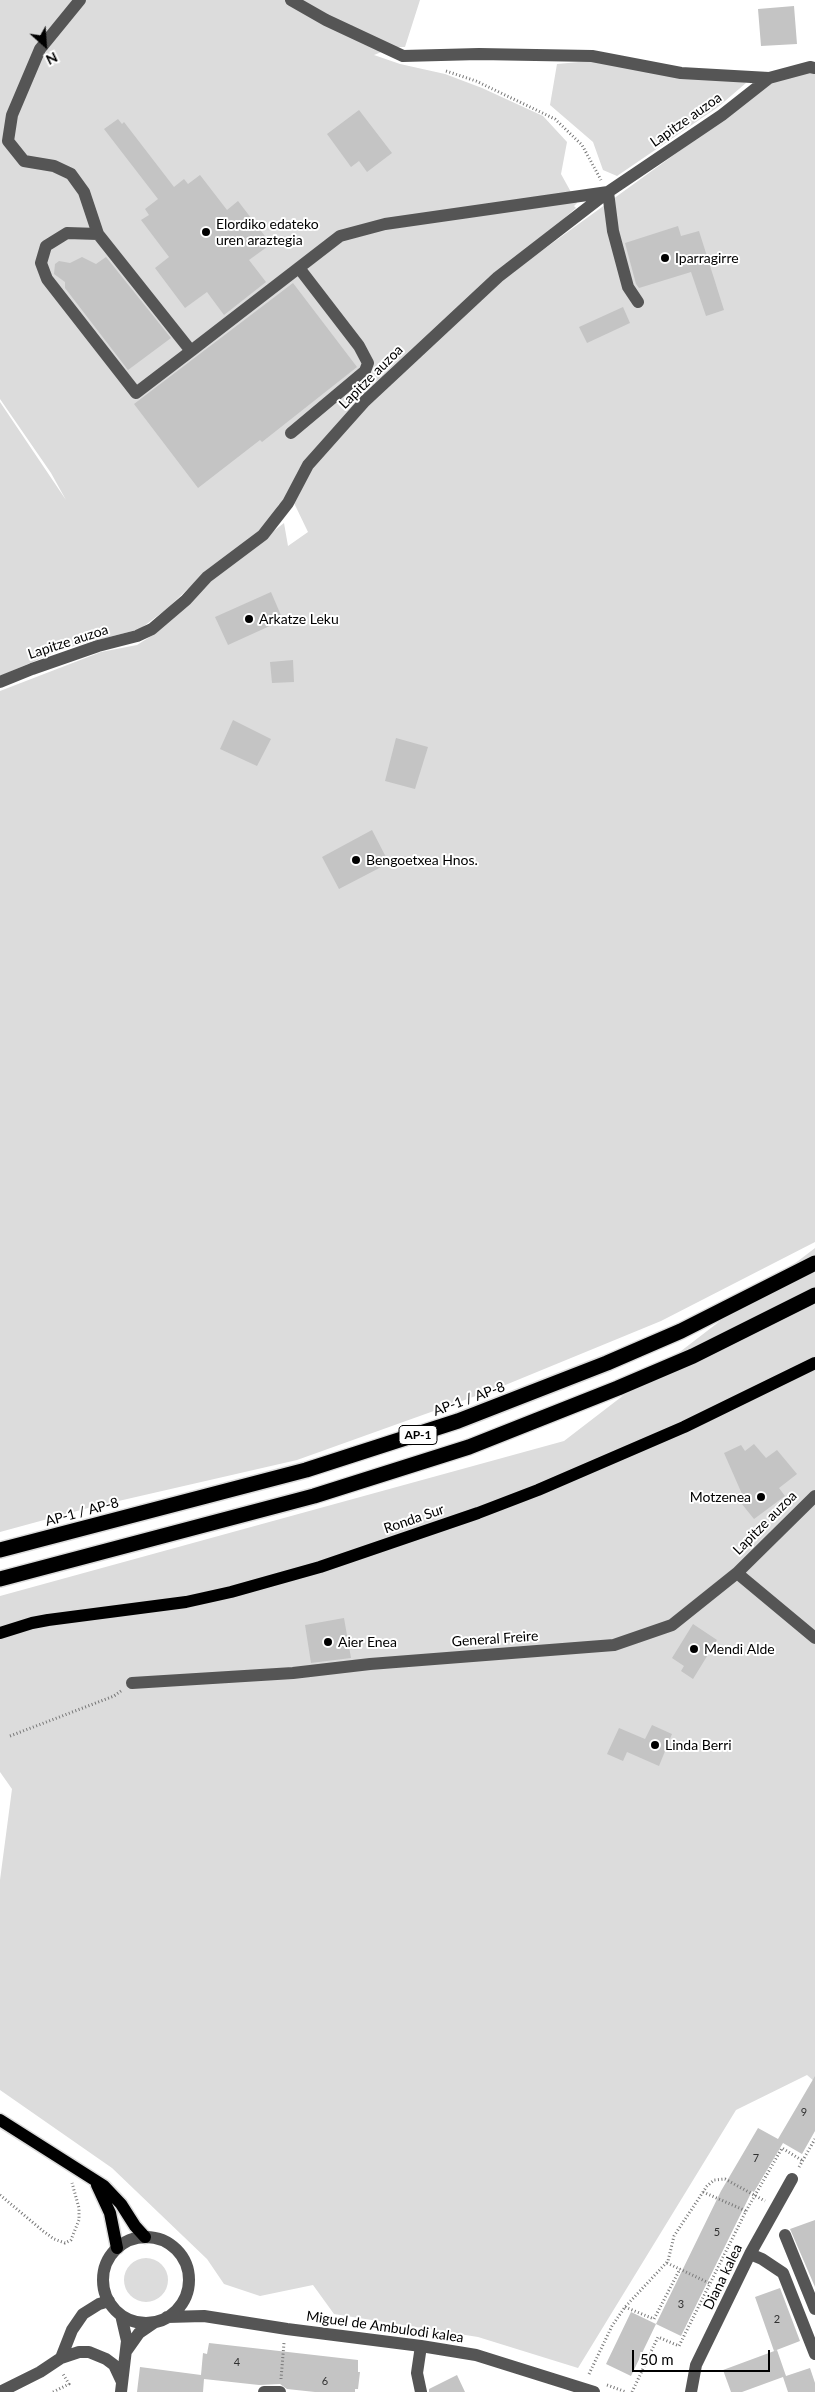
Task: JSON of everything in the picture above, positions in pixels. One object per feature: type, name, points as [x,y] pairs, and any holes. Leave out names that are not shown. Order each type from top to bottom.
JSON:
[{"type":"highway","name":"AP-1 / AP-8","points":[[0,1550],[306,1470],[458,1421],[552,1386],[681,1331],[815,1263]]},
{"type":"highway","name":"AP-1","points":[[0,1579],[314,1496],[468,1447],[610,1392],[693,1356],[815,1294]]},
{"type":"main road","name":"Ronda Sur","points":[[0,1633],[32,1622],[186,1602],[240,1590],[320,1567],[478,1513],[538,1490],[684,1427],[815,1363]]},
{"type":"main road","points":[[0,2120],[93,2178],[113,2194],[145,2237]]},
{"type":"main road","points":[[93,2178],[110,2213],[117,2248]]},
{"type":"street","points":[[80,0],[40,49],[12,115],[8,141],[24,161],[54,166],[71,174],[84,192],[98,234],[191,350]]},
{"type":"street","name":"Lapitze auzoa","points":[[290,0],[326,20],[403,56],[479,54],[592,56],[681,73],[769,78],[810,67],[815,68]]},
{"type":"street","name":"Lapitze auzoa","points":[[0,682],[42,665],[98,646],[137,636],[152,629],[186,600],[207,577],[263,535],[288,503],[308,465],[365,401],[498,277],[608,192],[722,115],[769,78]]},
{"type":"street","points":[[98,234],[67,233],[46,246],[41,263],[47,279],[136,393],[340,236],[385,224],[608,192],[613,231],[628,287],[638,302]]},
{"type":"street","points":[[291,433],[365,371],[368,363],[359,346],[299,268]]},
{"type":"street","name":"Lapitze auzoa","points":[[737,1573],[815,1496]]},
{"type":"street","points":[[737,1573],[815,1638]]},
{"type":"street","name":"General Freire","points":[[132,1683],[293,1673],[370,1664],[614,1645],[672,1625],[737,1573]]},
{"type":"street","name":"Diana kalea","points":[[692,2392],[696,2365],[750,2254],[792,2179]]},
{"type":"street","points":[[785,2235],[815,2309]]},
{"type":"street","points":[[122,2387],[127,2350],[126,2332],[121,2315],[109,2301],[103,2283],[103,2273],[110,2256],[125,2242],[145,2237],[162,2240],[176,2249],[187,2269],[187,2291],[176,2310],[139,2333],[127,2350]]},
{"type":"street","points":[[750,2254],[784,2273],[815,2354]]},
{"type":"street","points":[[61,2358],[72,2330],[83,2314],[109,2301]]},
{"type":"street","points":[[121,2315],[138,2322],[162,2319]]},
{"type":"street","name":"Miguel de Ambulodi kalea","points":[[162,2319],[204,2316],[287,2329],[421,2346],[476,2356],[594,2392]]},
{"type":"street","points":[[421,2346],[417,2373],[421,2392]]},
{"type":"street","points":[[0,2392],[40,2372],[61,2358],[79,2352],[98,2354],[114,2365],[122,2387]]},
{"type":"street","points":[[264,2392],[280,2387]]},
{"type":"path","points":[[439,69],[476,81],[555,120],[582,145],[608,192]]},
{"type":"path","points":[[10,1736],[114,1696],[132,1683]]},
{"type":"path","points":[[792,2179],[815,2139]]},
{"type":"path","points":[[632,2392],[658,2337],[679,2346],[746,2211],[782,2148],[803,2161]]},
{"type":"path","points":[[588,2377],[612,2326],[625,2307],[667,2263],[674,2236],[703,2192],[714,2180],[725,2179],[765,2201]]},
{"type":"path","points":[[0,2195],[54,2239],[65,2243],[72,2240],[78,2220],[79,2208],[72,2183]]},
{"type":"path","points":[[703,2192],[746,2211]]},
{"type":"path","points":[[667,2263],[709,2283]]},
{"type":"path","points":[[625,2307],[654,2320],[680,2269]]},
{"type":"path","points":[[280,2387],[285,2340]]},
{"type":"path","points":[[53,2392],[68,2384],[62,2372]]},
{"type":"shaded area","points":[[0,0],[420,0],[405,47],[394,47],[374,55],[400,64],[445,74],[482,88],[543,116],[567,142],[561,174],[577,203],[574,206],[576,208],[498,277],[308,465],[288,503],[279,504],[270,519],[256,535],[208,569],[168,608],[140,629],[63,649],[0,676],[0,402],[66,500],[51,473],[0,399]]},
{"type":"shaded area","points":[[590,61],[739,80],[746,83],[718,107],[617,176],[603,170],[593,142],[550,105],[557,64]]},
{"type":"shaded area","points":[[815,68],[815,1242],[661,1321],[498,1388],[297,1460],[88,1508],[0,1532],[0,691],[101,652],[137,645],[156,633],[211,579],[284,523],[288,546],[308,532],[294,503],[312,468],[366,405],[500,281],[722,120],[769,78]]},
{"type":"shaded area","points":[[815,1248],[815,2082],[807,2075],[736,2110],[578,2368],[478,2337],[334,2314],[313,2285],[260,2296],[224,2284],[207,2259],[112,2168],[0,2090],[0,1880],[12,1789],[0,1772],[0,1596],[564,1441]]},
{"type":"shaded area","points":[[146,2258],[158,2262],[164,2268],[168,2280],[164,2292],[158,2298],[146,2302],[134,2298],[128,2292],[124,2280],[128,2268],[134,2262]]},
{"type":"building","points":[[794,6],[797,44],[761,46],[758,9]]},
{"type":"building","points":[[359,110],[392,153],[367,172],[359,161],[351,167],[327,134]]},
{"type":"building","name":"Elordiko edateko uren araztegia","points":[[118,119],[122,124],[124,122],[174,187],[184,179],[188,184],[200,175],[227,210],[238,201],[271,244],[249,260],[266,282],[224,315],[207,292],[185,308],[155,268],[169,257],[141,220],[149,215],[145,209],[158,199],[104,129]]},
{"type":"building","name":"Iparragirre","points":[[678,226],[681,236],[699,231],[724,310],[706,316],[691,272],[639,288],[636,284],[625,243]]},
{"type":"building","points":[[82,257],[96,264],[106,257],[171,338],[128,370],[65,288],[65,282],[54,274],[55,264],[59,261],[70,263]]},
{"type":"building","points":[[293,283],[357,367],[262,442],[260,440],[198,488],[134,404]]},
{"type":"building","points":[[623,307],[630,323],[587,343],[579,327]]},
{"type":"building","name":"Arkatze Leku","points":[[271,592],[283,620],[228,645],[215,617]]},
{"type":"building","points":[[293,660],[294,682],[272,683],[270,662]]},
{"type":"building","points":[[233,720],[271,739],[257,766],[220,749]]},
{"type":"building","points":[[396,738],[428,747],[415,789],[385,781]]},
{"type":"building","name":"Bengoetxea Hnos.","points":[[372,830],[389,863],[339,889],[322,857]]},
{"type":"building","points":[[754,1444],[766,1458],[777,1450],[797,1474],[779,1488],[785,1496],[754,1519],[737,1498],[742,1494],[724,1453],[741,1445],[745,1451]]},
{"type":"building","name":"Aier Enea","points":[[344,1618],[351,1658],[311,1663],[305,1625]]},
{"type":"building","name":"Mendi Alde","points":[[693,1624],[717,1640],[693,1679],[681,1671],[684,1666],[672,1658]]},
{"type":"building","points":[[652,1725],[672,1734],[659,1766],[627,1752],[623,1761],[607,1754],[619,1728],[645,1739]]},
{"type":"building","points":[[815,2076],[815,2131],[802,2154],[783,2143],[754,2192],[752,2191],[681,2336],[656,2324],[721,2191],[758,2128],[778,2139]]},
{"type":"building","points":[[815,2220],[815,2287],[790,2229]]},
{"type":"building","points":[[780,2288],[800,2341],[774,2351],[755,2297]]},
{"type":"building","points":[[631,2312],[656,2324],[631,2376],[606,2364]]},
{"type":"building","points":[[209,2343],[358,2360],[358,2372],[360,2372],[358,2389],[355,2389],[355,2392],[315,2392],[287,2389],[280,2384],[259,2385],[204,2379],[203,2392],[137,2392],[140,2367],[201,2375],[203,2353],[207,2354]]},
{"type":"building","points":[[777,2350],[786,2376],[810,2368],[815,2383],[815,2392],[788,2392],[783,2377],[742,2392],[731,2392],[723,2370]]},
{"type":"building","points":[[457,2375],[465,2392],[429,2392],[429,2389]]},
{"type":"place","name":"Elordiko edateko uren araztegia","points":[[206,232]]},
{"type":"place","name":"Iparragirre","points":[[665,258]]},
{"type":"place","name":"Arkatze Leku","points":[[249,619]]},
{"type":"place","name":"Bengoetxea Hnos.","points":[[356,860]]},
{"type":"place","name":"Motzenea","points":[[761,1497]]},
{"type":"place","name":"Aier Enea","points":[[328,1642]]},
{"type":"place","name":"Mendi Alde","points":[[694,1649]]},
{"type":"place","name":"Linda Berri","points":[[655,1745]]}]
